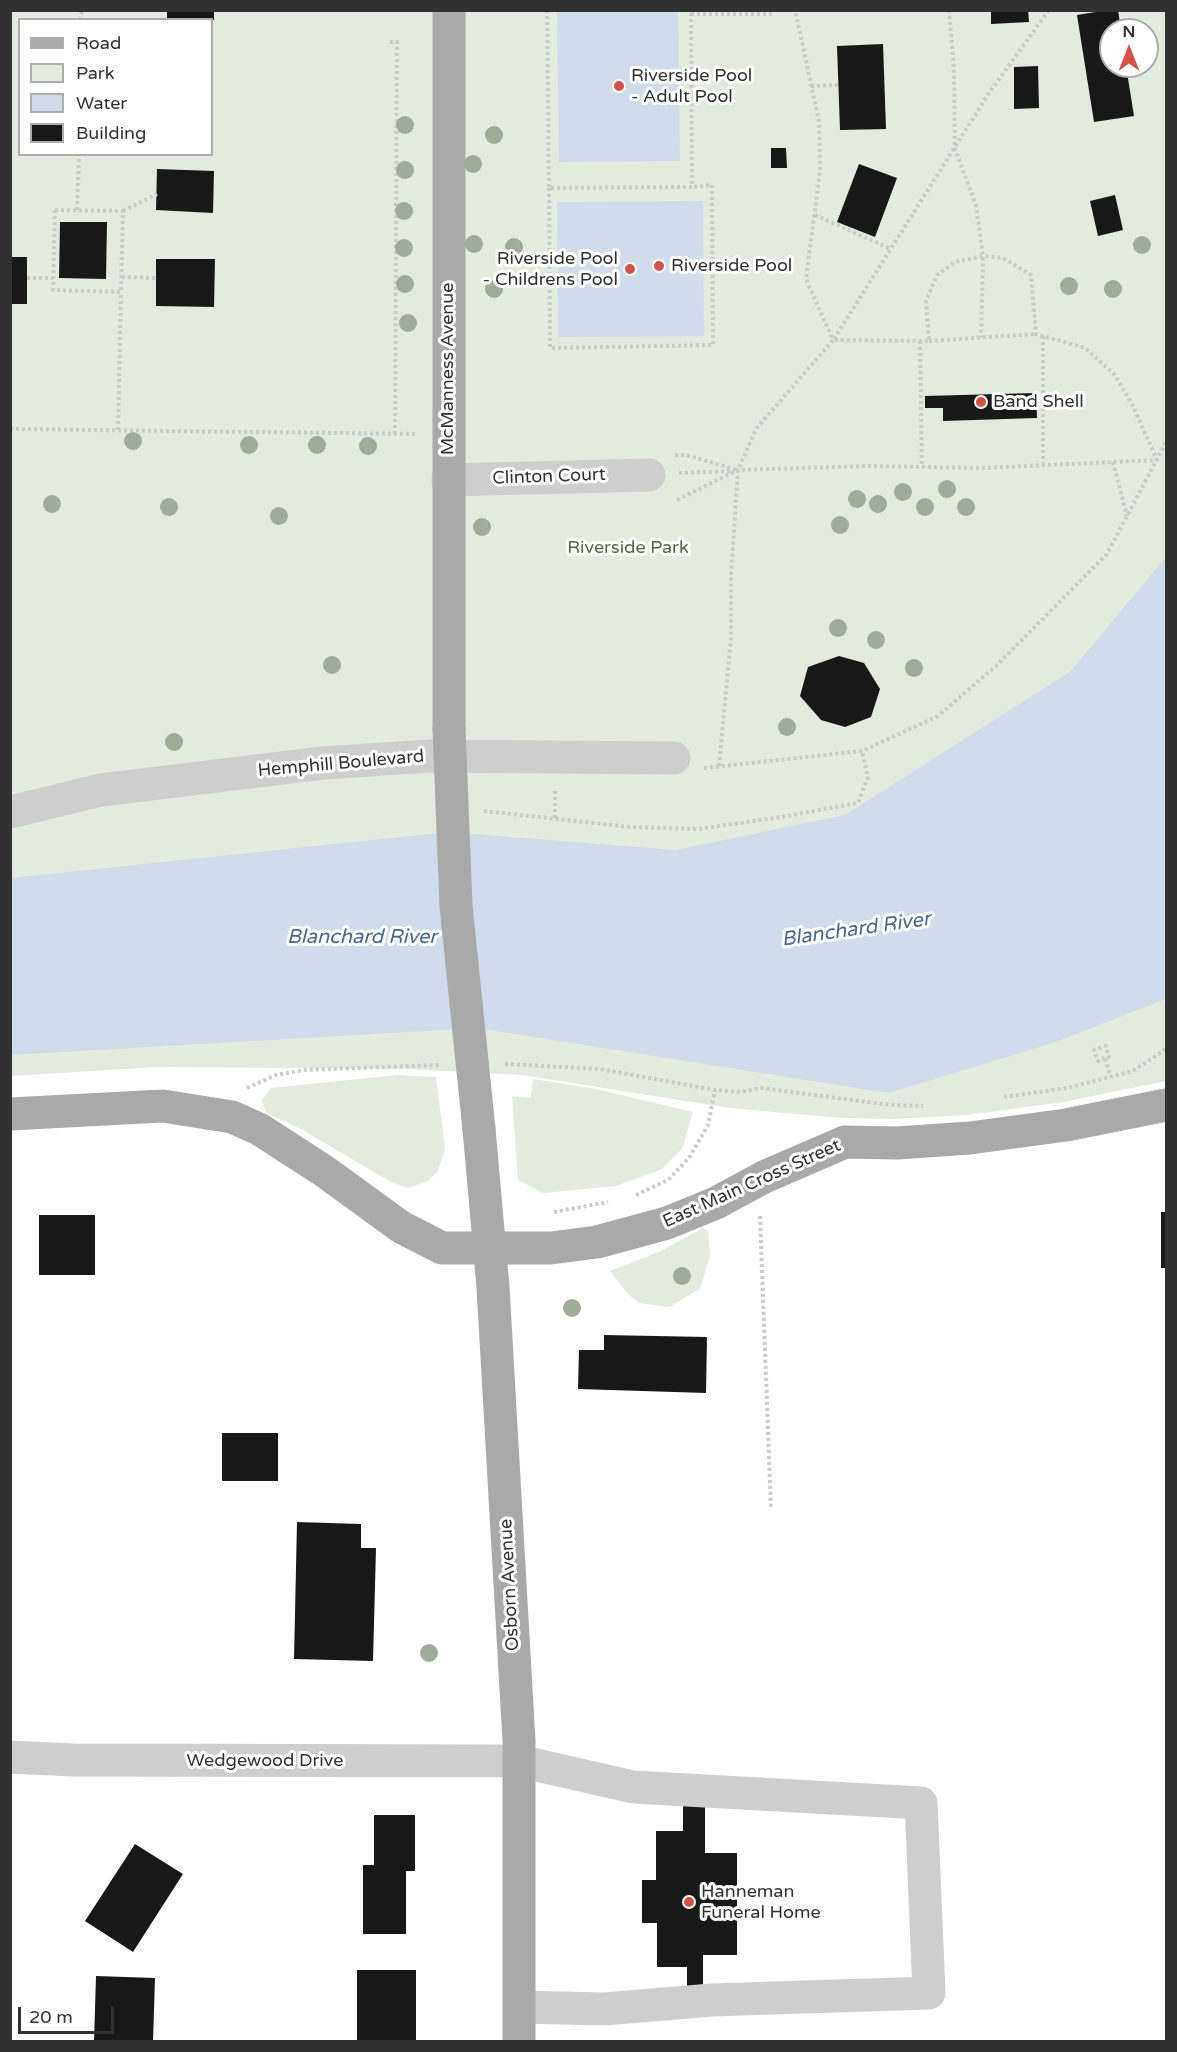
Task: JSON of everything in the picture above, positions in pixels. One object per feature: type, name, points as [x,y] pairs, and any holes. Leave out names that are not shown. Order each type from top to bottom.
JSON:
[{"type":"main road","name":"McManness Avenue","points":[[449,10],[447,432],[449,728],[456,906],[480,1129]]},
{"type":"main road","name":"East Main Cross Street","points":[[10,1114],[164,1106],[232,1117],[268,1135],[421,1239],[442,1248],[551,1248],[624,1236],[716,1203],[752,1183],[845,1142],[897,1143],[970,1138],[1066,1125],[1167,1105]]},
{"type":"main road","name":"Osborn Avenue","points":[[480,1129],[490,1248],[519,1761],[519,2042]]},
{"type":"street","name":"Clinton Court","points":[[448,480],[649,475]]},
{"type":"street","name":"Hemphill Boulevard","points":[[10,812],[101,790],[323,763],[430,756],[674,758]]},
{"type":"street","name":"Wedgewood Drive","points":[[10,1757],[73,1760],[519,1761],[633,1787],[921,1803],[929,1993],[712,2000],[604,2009],[519,2007]]},
{"type":"path","points":[[548,10],[549,188],[550,348],[713,345],[712,185],[549,188]]},
{"type":"path","points":[[795,10],[819,121],[820,171],[806,279],[833,340]]},
{"type":"path","points":[[950,10],[954,69],[955,149],[976,206],[983,256],[981,337]]},
{"type":"path","points":[[719,766],[730,638],[731,575],[738,470],[756,429],[833,340],[989,93],[1049,10]]},
{"type":"path","points":[[692,187],[691,12],[773,14]]},
{"type":"path","points":[[390,42],[397,42],[395,435]]},
{"type":"path","points":[[811,86],[838,85]]},
{"type":"path","points":[[77,210],[79,156]]},
{"type":"path","points":[[121,292],[53,290],[55,210],[123,211],[157,194]]},
{"type":"path","points":[[118,430],[123,211]]},
{"type":"path","points":[[815,215],[891,249]]},
{"type":"path","points":[[929,341],[926,301],[937,275],[955,262],[983,256],[1004,258],[1032,275],[1036,334]]},
{"type":"path","points":[[122,277],[156,278]]},
{"type":"path","points":[[27,278],[53,278]]},
{"type":"path","points":[[833,340],[929,341],[1036,334],[1085,348],[1115,375],[1133,406],[1157,460]]},
{"type":"path","points":[[1043,336],[1043,464]]},
{"type":"path","points":[[920,341],[922,466]]},
{"type":"path","points":[[10,429],[395,435],[447,432]]},
{"type":"path","points":[[674,758],[678,771],[683,772],[862,751],[938,716],[996,666],[1107,554],[1167,442]]},
{"type":"path","points":[[649,475],[738,470],[922,466],[982,468],[1157,460]]},
{"type":"path","points":[[1113,462],[1127,516]]},
{"type":"path","points":[[677,501],[738,470]]},
{"type":"path","points":[[473,809],[631,827],[698,829],[781,817],[858,802],[868,777],[862,751]]},
{"type":"path","points":[[1000,1098],[1067,1088],[1133,1071],[1167,1049]]},
{"type":"path","points":[[1105,1058],[1111,1077]]},
{"type":"path","points":[[494,1064],[600,1069],[716,1090],[740,1092],[760,1088],[891,1105],[933,1106]]},
{"type":"path","points":[[232,1117],[238,1098],[246,1088],[276,1075],[374,1065],[446,1065]]},
{"type":"path","points":[[627,1199],[668,1180],[690,1158],[708,1125],[716,1090]]},
{"type":"path","points":[[752,1183],[760,1214],[771,1510]]},
{"type":"path","points":[[553,1212],[616,1201]]},
{"type":"green space","name":"Riverside Park","points":[[11,11],[1166,11],[1166,1081],[1064,1102],[967,1115],[895,1119],[842,1118],[730,1108],[522,1075],[408,1069],[157,1067],[11,1076]]},
{"type":"green space","points":[[397,1075],[436,1077],[445,1149],[438,1171],[428,1181],[408,1188],[391,1182],[299,1128],[266,1113],[262,1100],[271,1088]]},
{"type":"green space","points":[[533,1079],[596,1089],[693,1112],[682,1149],[662,1169],[616,1186],[543,1193],[518,1180],[512,1096],[531,1098]]},
{"type":"green space","points":[[703,1228],[708,1231],[710,1256],[700,1289],[669,1307],[639,1303],[628,1294],[610,1271],[661,1251]]},
{"type":"water","name":"Riverside Pool - Adult Pool","points":[[557,11],[678,11],[680,161],[559,162]]},
{"type":"water","name":"Riverside Pool - Childrens Pool","points":[[703,201],[704,336],[558,337],[557,202]]},
{"type":"water","name":"Blanchard River","points":[[1166,557],[1166,999],[1050,1044],[888,1093],[477,1028],[11,1055],[11,878],[448,832],[676,850],[845,815],[1071,671]]},
{"type":"building","points":[[167,10],[214,10],[214,20],[213,18],[167,18]]},
{"type":"building","points":[[991,10],[1028,10],[1029,22],[991,24]]},
{"type":"building","points":[[1118,10],[1119,18],[1099,18],[1099,78],[1128,78],[1134,116],[1094,122],[1077,15]]},
{"type":"building","points":[[883,44],[886,129],[840,130],[837,46]]},
{"type":"building","points":[[1038,66],[1039,108],[1014,109],[1014,67]]},
{"type":"building","points":[[771,148],[786,148],[787,168],[771,168]]},
{"type":"building","points":[[859,164],[897,178],[875,237],[837,222]]},
{"type":"building","points":[[157,169],[214,171],[213,213],[156,210]]},
{"type":"building","points":[[1115,195],[1123,230],[1098,236],[1090,201]]},
{"type":"building","points":[[60,222],[107,222],[106,279],[59,278]]},
{"type":"building","points":[[10,257],[27,257],[27,304],[10,304]]},
{"type":"building","points":[[156,259],[215,259],[214,307],[156,306]]},
{"type":"building","name":"Band Shell","points":[[1036,393],[1037,418],[943,421],[943,408],[925,408],[925,396]]},
{"type":"building","points":[[839,656],[864,663],[880,689],[871,717],[845,727],[821,720],[800,696],[808,667]]},
{"type":"building","points":[[1161,1212],[1166,1212],[1166,1268],[1161,1268]]},
{"type":"building","points":[[39,1215],[95,1215],[95,1275],[39,1275]]},
{"type":"building","points":[[604,1335],[707,1337],[706,1393],[578,1389],[579,1350],[604,1350]]},
{"type":"building","points":[[222,1433],[278,1433],[278,1481],[222,1481]]},
{"type":"building","points":[[297,1522],[361,1524],[361,1548],[376,1548],[373,1661],[294,1659]]},
{"type":"building","name":"Hanneman Funeral Home","points":[[683,1802],[705,1802],[705,1853],[737,1853],[737,1955],[703,1955],[703,1995],[687,1995],[687,1967],[657,1967],[657,1923],[642,1923],[642,1880],[656,1880],[656,1831],[683,1831]]},
{"type":"building","points":[[374,1815],[415,1815],[415,1871],[406,1871],[406,1934],[363,1934],[363,1865],[374,1865]]},
{"type":"building","points":[[135,1844],[183,1874],[133,1952],[85,1921]]},
{"type":"building","points":[[357,1970],[416,1970],[416,2042],[357,2042]]},
{"type":"building","points":[[96,1976],[155,1978],[153,2042],[94,2042]]},
{"type":"place","name":"Riverside Pool - Adult Pool","points":[[619,86]]},
{"type":"place","name":"Riverside Pool","points":[[659,266]]},
{"type":"place","name":"Riverside Pool - Childrens Pool","points":[[630,269]]},
{"type":"place","name":"Band Shell","points":[[981,402]]},
{"type":"place","name":"Hanneman Funeral Home","points":[[689,1902]]}]
